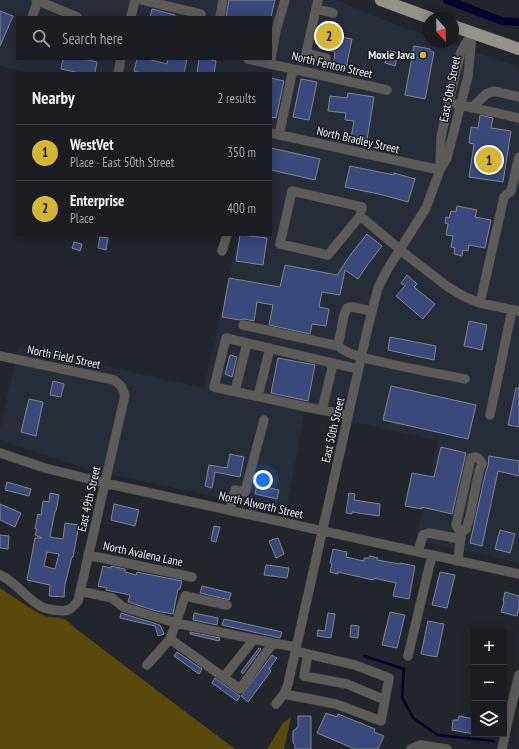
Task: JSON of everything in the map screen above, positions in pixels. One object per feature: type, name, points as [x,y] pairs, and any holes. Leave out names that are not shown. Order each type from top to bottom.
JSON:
[{"type":"main road","points":[[381,0],[423,15]]},
{"type":"main road","points":[[459,28],[519,49]]},
{"type":"street","points":[[32,16],[36,0],[75,16]]},
{"type":"street","points":[[131,16],[135,0]]},
{"type":"street","points":[[142,0],[201,14]]},
{"type":"street","points":[[220,16],[223,0]]},
{"type":"street","points":[[272,53],[276,30],[285,0]]},
{"type":"street","points":[[326,58],[304,62],[317,4],[333,13]]},
{"type":"street","name":"East 50th Street","points":[[440,170],[441,137],[449,102],[461,52],[472,33]]},
{"type":"street","name":"East 50th Street","points":[[276,704],[284,694],[288,684],[358,369],[378,288],[387,270],[426,208],[440,170],[447,158],[468,76],[472,33]]},
{"type":"street","points":[[118,72],[121,60]]},
{"type":"street","name":"North Fenton Street","points":[[252,60],[293,69],[304,62],[386,90]]},
{"type":"street","points":[[270,64],[271,60]]},
{"type":"street","points":[[275,134],[293,69]]},
{"type":"street","points":[[472,108],[486,94],[494,91],[519,97]]},
{"type":"street","points":[[449,102],[519,118]]},
{"type":"street","name":"North Bradley Street","points":[[275,134],[440,170]]},
{"type":"street","points":[[480,303],[504,197],[511,190],[519,157]]},
{"type":"street","points":[[292,191],[362,207],[360,216],[328,255],[280,244],[292,191]]},
{"type":"street","points":[[360,216],[400,250],[448,287],[465,297],[480,303],[515,310],[490,415]]},
{"type":"street","points":[[222,251],[227,236]]},
{"type":"street","points":[[338,346],[344,315],[347,308],[352,307],[372,311]]},
{"type":"street","points":[[243,325],[338,346],[343,351],[361,357],[411,369],[465,379]]},
{"type":"street","points":[[348,415],[214,387],[226,338],[358,369]]},
{"type":"street","points":[[235,392],[247,343]]},
{"type":"street","points":[[258,396],[270,348]]},
{"type":"street","name":"North Field Street","points":[[0,356],[114,380],[121,386]]},
{"type":"street","points":[[322,410],[333,364]]},
{"type":"street","name":"East 49th Street","points":[[0,575],[13,583],[41,607],[64,612],[73,608],[78,601],[125,395],[121,386]]},
{"type":"street","points":[[230,510],[235,490],[245,492],[264,420]]},
{"type":"street","name":"North Alworth Street","points":[[0,453],[44,468],[105,483],[458,561],[518,571]]},
{"type":"street","points":[[458,561],[461,536],[466,529],[470,516],[479,471],[482,464],[476,457],[471,458],[456,525],[461,536]]},
{"type":"street","points":[[418,552],[423,535],[429,533],[461,536]]},
{"type":"street","name":"North Avalena Lane","points":[[88,555],[192,577]]},
{"type":"street","points":[[408,656],[432,555]]},
{"type":"street","points":[[80,591],[112,598],[123,607],[176,624],[274,642],[308,654],[354,664],[389,678],[381,721],[336,704],[284,694]]},
{"type":"street","points":[[147,665],[170,638],[185,596],[227,605]]},
{"type":"street","points":[[170,638],[240,689],[274,642]]},
{"type":"street","points":[[224,677],[254,639]]},
{"type":"street","points":[[308,654],[304,676],[348,684],[385,700]]},
{"type":"street","points":[[502,749],[519,675]]},
{"type":"street","points":[[410,749],[420,744],[447,749]]},
{"type":"shaded area","points":[[0,0],[336,0],[423,34],[423,48],[459,48],[459,46],[519,67],[519,563],[416,540],[438,441],[305,411],[286,512],[90,470],[0,440],[0,428],[19,347],[204,388],[239,236],[272,236],[272,72],[26,72],[0,66]]},
{"type":"shaded area","points":[[0,588],[38,613],[45,616],[65,619],[235,749],[0,749]]},
{"type":"shaded area","points":[[291,717],[284,749],[267,749],[283,723]]},
{"type":"building","points":[[229,0],[275,0],[271,16],[226,16]]},
{"type":"building","points":[[152,9],[175,15],[175,16],[150,16]]},
{"type":"building","points":[[0,11],[13,16],[0,46]]},
{"type":"building","points":[[325,21],[339,24],[336,36],[352,39],[346,68],[333,66],[335,52],[319,48]]},
{"type":"building","points":[[414,46],[430,49],[430,51],[434,52],[425,99],[405,95]]},
{"type":"building","points":[[388,50],[398,53],[395,66],[385,63]]},
{"type":"building","points":[[63,60],[88,60],[97,62],[95,72],[75,72],[61,69]]},
{"type":"building","points":[[137,60],[152,60],[167,64],[168,60],[187,60],[184,72],[134,71]]},
{"type":"building","points":[[199,60],[216,61],[214,72],[197,72]]},
{"type":"building","points":[[272,78],[284,81],[276,118],[272,117]]},
{"type":"building","points":[[301,79],[317,82],[309,120],[293,117]]},
{"type":"building","points":[[348,93],[374,97],[367,140],[351,138],[354,121],[345,120],[346,113],[328,111],[330,96],[347,98]]},
{"type":"building","points":[[480,115],[493,118],[491,128],[511,131],[503,182],[469,177],[474,144],[469,143],[471,127],[478,128]]},
{"type":"building","points":[[272,148],[320,159],[315,180],[272,170]]},
{"type":"building","points":[[350,166],[394,175],[394,173],[415,179],[408,202],[345,187]]},
{"type":"building","points":[[457,206],[477,210],[475,217],[491,220],[485,248],[469,245],[468,251],[463,250],[462,256],[454,254],[455,248],[451,247],[453,236],[446,235],[448,224],[445,223],[446,217],[449,218],[451,211],[456,212]]},
{"type":"building","points":[[367,234],[382,246],[358,279],[345,270],[340,295],[322,292],[319,307],[329,309],[326,326],[312,324],[310,334],[269,325],[273,305],[257,302],[254,321],[222,317],[229,278],[280,287],[285,265],[337,275]]},
{"type":"building","points":[[240,236],[267,238],[263,265],[236,261]]},
{"type":"building","points":[[100,237],[108,238],[106,250],[98,248]]},
{"type":"building","points":[[74,242],[82,244],[80,251],[72,248]]},
{"type":"building","points":[[407,275],[417,284],[414,287],[435,304],[423,319],[396,296],[405,286],[401,283]]},
{"type":"building","points":[[469,321],[487,325],[482,350],[464,346]]},
{"type":"building","points":[[390,337],[436,346],[434,360],[388,350]]},
{"type":"building","points":[[230,355],[237,357],[232,377],[225,374]]},
{"type":"building","points":[[278,358],[315,365],[308,401],[271,393]]},
{"type":"building","points":[[53,381],[64,384],[61,397],[50,395]]},
{"type":"building","points":[[391,386],[476,405],[468,439],[383,420]]},
{"type":"building","points":[[516,388],[519,388],[519,427],[508,425]]},
{"type":"building","points":[[29,399],[43,402],[36,436],[21,432]]},
{"type":"building","points":[[441,447],[466,453],[452,514],[422,507],[422,509],[405,506],[412,473],[434,477]]},
{"type":"building","points":[[230,454],[244,457],[240,477],[215,472],[212,488],[205,486],[209,465],[227,468]]},
{"type":"building","points":[[489,456],[519,461],[519,476],[498,471],[482,546],[470,543]]},
{"type":"building","points":[[7,482],[31,489],[29,496],[5,490]]},
{"type":"building","points":[[257,485],[279,490],[277,499],[255,494]]},
{"type":"building","points":[[50,493],[59,495],[50,537],[63,539],[65,523],[79,525],[73,557],[65,584],[64,597],[49,596],[50,585],[27,580],[35,538],[42,538],[35,535],[38,514],[41,515],[43,501],[49,502]],"holes":[[[47,552],[59,554],[55,569],[44,566]]]},
{"type":"building","points":[[349,493],[355,494],[354,500],[380,504],[379,516],[352,512],[352,514],[346,513]]},
{"type":"building","points":[[0,504],[21,513],[15,527],[0,520]]},
{"type":"building","points":[[114,504],[139,510],[135,526],[111,520]]},
{"type":"building","points":[[214,526],[220,527],[216,542],[211,541]]},
{"type":"building","points":[[500,530],[515,534],[510,553],[495,549]]},
{"type":"building","points":[[0,535],[9,536],[8,549],[0,548]]},
{"type":"building","points":[[278,538],[284,554],[276,558],[269,541]]},
{"type":"building","points":[[333,549],[347,552],[346,557],[364,561],[364,558],[369,558],[370,556],[378,558],[377,560],[415,566],[409,599],[393,596],[396,583],[374,578],[373,580],[338,572],[338,574],[330,572]]},
{"type":"building","points":[[266,565],[289,568],[287,578],[264,575]]},
{"type":"building","points":[[103,566],[125,569],[125,572],[136,575],[137,572],[182,581],[180,589],[178,589],[173,614],[156,611],[128,602],[130,595],[106,590],[107,588],[98,586]]},
{"type":"building","points":[[440,572],[455,575],[447,608],[432,605]]},
{"type":"building","points":[[202,586],[231,593],[229,600],[200,593]]},
{"type":"building","points":[[505,592],[519,596],[517,616],[501,612]]},
{"type":"building","points":[[390,612],[405,615],[397,648],[382,645]]},
{"type":"building","points":[[121,613],[160,625],[164,634],[158,636],[155,626],[120,618]]},
{"type":"building","points":[[194,613],[218,618],[217,625],[193,620]]},
{"type":"building","points":[[328,613],[335,614],[331,638],[317,636],[318,630],[325,631]]},
{"type":"building","points":[[224,619],[282,632],[280,638],[222,625]]},
{"type":"building","points":[[428,621],[444,624],[437,657],[421,654]]},
{"type":"building","points":[[351,625],[359,626],[358,638],[350,637]]},
{"type":"building","points":[[190,632],[220,638],[219,641],[190,634]]},
{"type":"building","points":[[259,648],[261,649],[243,674],[241,672]]},
{"type":"building","points":[[177,652],[202,669],[199,674],[174,656]]},
{"type":"building","points":[[272,655],[277,658],[269,669],[271,671],[248,702],[241,696]]},
{"type":"building","points":[[215,678],[240,696],[237,701],[212,683]]},
{"type":"building","points":[[326,713],[337,717],[338,714],[375,729],[374,732],[384,736],[378,749],[355,749],[317,733]]},
{"type":"building","points":[[298,716],[311,716],[311,749],[295,749],[295,745],[293,743],[293,731],[298,727]]},
{"type":"building","points":[[459,716],[471,718],[471,733],[452,730],[453,720],[458,720]]},
{"type":"waterway","points":[[447,0],[502,21],[519,22]]},
{"type":"waterway","points":[[364,656],[404,669],[402,697],[413,718],[438,735],[494,741]]},
{"type":"place","name":"Enterprise","points":[[329,36]]},
{"type":"place","name":"Moxie Java","points":[[423,55]]},
{"type":"place","name":"WestVet","points":[[489,160]]}]
